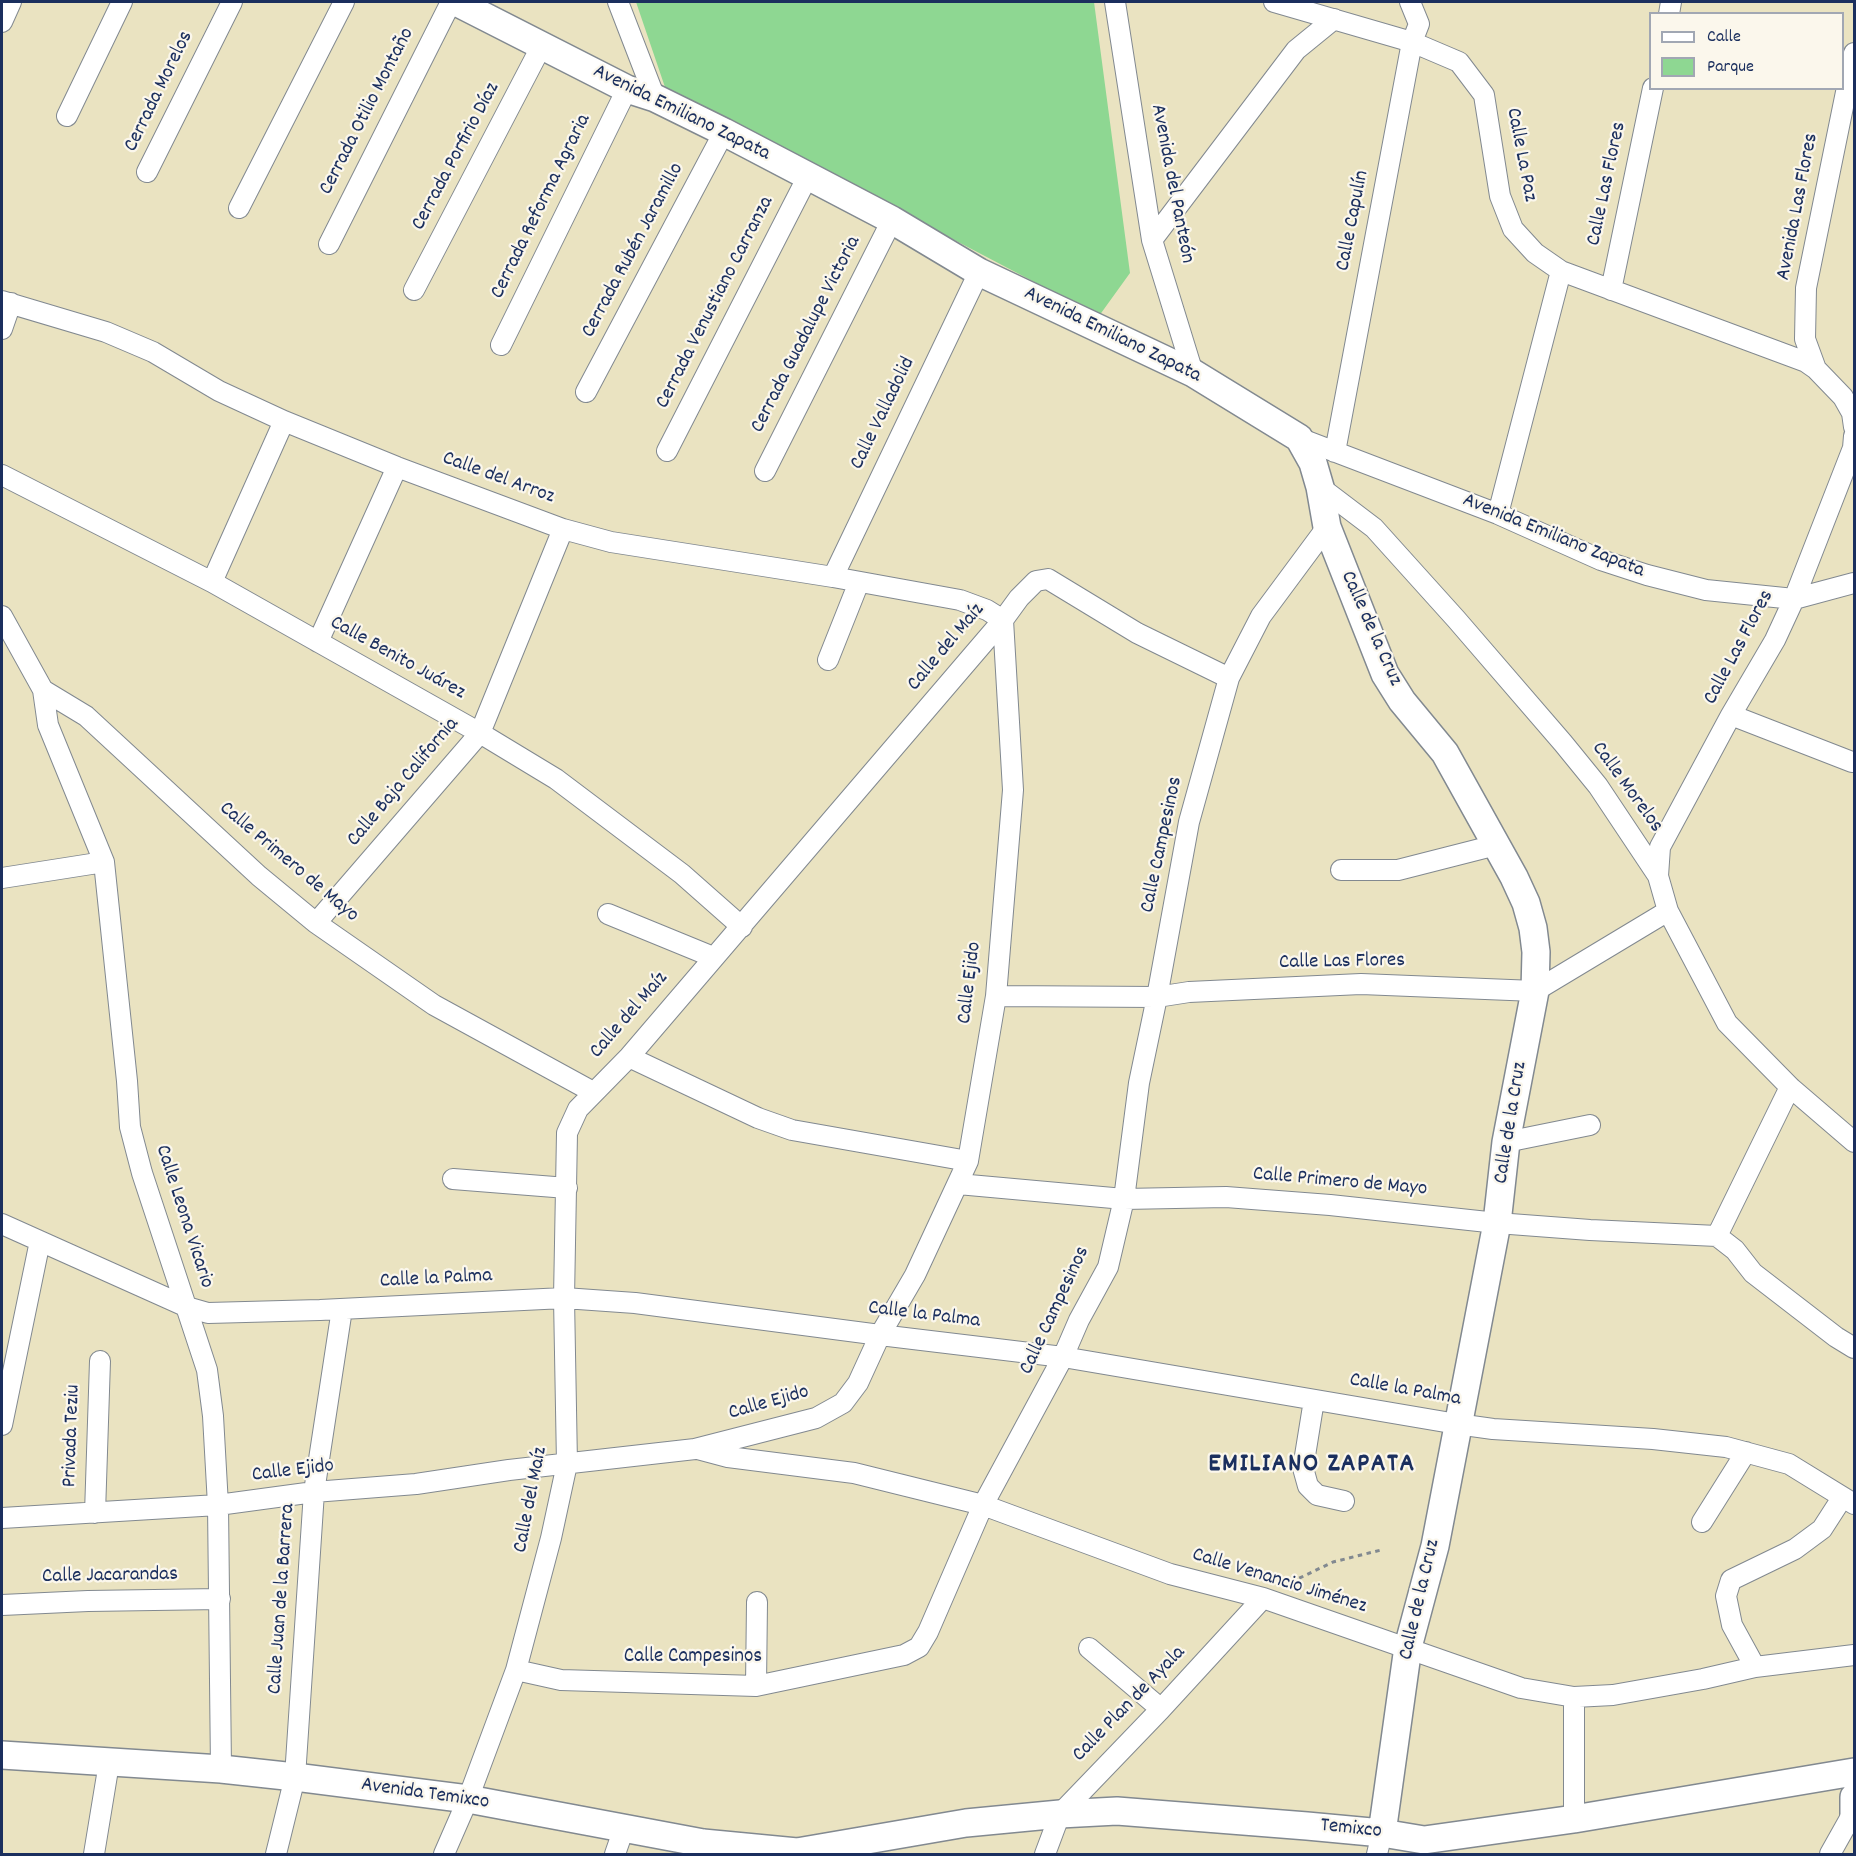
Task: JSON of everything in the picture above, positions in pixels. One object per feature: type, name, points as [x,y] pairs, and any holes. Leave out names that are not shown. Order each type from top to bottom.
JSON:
[{"type":"main road","name":"Avenida Emiliano Zapata","points":[[456,2],[627,89],[654,98],[724,132],[892,220],[979,272],[1193,373],[1299,438]]},
{"type":"main road","name":"Calle de la Cruz","points":[[1299,438],[1313,463],[1327,527],[1384,674],[1402,701],[1445,753],[1514,877],[1526,903],[1533,928],[1536,952],[1535,991],[1506,1142],[1497,1223],[1435,1546],[1408,1647],[1379,1844]]},
{"type":"main road","name":"Avenida Temixco","points":[[2,1755],[221,1769],[295,1777],[468,1800],[703,1843],[755,1850],[797,1852],[843,1850]]},
{"type":"main road","name":"Temixco","points":[[843,1850],[966,1823],[1117,1811],[1249,1821],[1379,1844],[1574,1819],[1854,1772]]},
{"type":"street","points":[[2,22],[11,2]]},
{"type":"street","points":[[67,116],[122,2]]},
{"type":"street","name":"Cerrada Morelos","points":[[147,172],[232,2]]},
{"type":"street","points":[[239,208],[344,2]]},
{"type":"street","name":"Cerrada Otilio Montaño","points":[[328,244],[451,2]]},
{"type":"street","points":[[618,2],[654,98]]},
{"type":"street","name":"Avenida del Panteón","points":[[1115,2],[1152,240],[1193,373]]},
{"type":"street","name":"Calle La Paz","points":[[1274,2],[1334,20],[1416,33],[1459,62],[1485,95],[1500,196],[1513,229],[1535,253],[1561,271],[1783,352],[1816,369]]},
{"type":"street","points":[[1410,2],[1416,33]]},
{"type":"street","name":"Calle Capulín","points":[[1335,452],[1416,33],[1427,2]]},
{"type":"street","points":[[1152,240],[1296,50],[1334,20]]},
{"type":"street","name":"Cerrada Porfirio Díaz","points":[[414,290],[542,45]]},
{"type":"street","name":"Avenida Las Flores","points":[[1816,369],[1805,339],[1806,288],[1854,53]]},
{"type":"street","name":"Cerrada Reforma Agraria","points":[[501,345],[627,89]]},
{"type":"street","name":"Calle Las Flores","points":[[1611,290],[1653,90]]},
{"type":"street","name":"Cerrada Rubén Jaramillo","points":[[586,392],[724,132]]},
{"type":"street","name":"Cerrada Venustiano Carranza","points":[[667,451],[808,176]]},
{"type":"street","name":"Cerrada Guadalupe Victoria","points":[[765,471],[892,220]]},
{"type":"street","points":[[1498,514],[1561,271]]},
{"type":"street","name":"Calle Valladolid","points":[[833,577],[979,272]]},
{"type":"street","points":[[2,329],[6,302]]},
{"type":"street","name":"Calle del Arroz","points":[[6,302],[115,336],[153,352],[219,391],[284,421],[397,467],[563,529],[611,542],[833,577],[960,600],[987,610],[1003,620]]},
{"type":"street","points":[[1816,369],[1843,397],[1852,413],[1854,427]]},
{"type":"street","points":[[212,582],[284,421]]},
{"type":"street","name":"Calle Las Flores","points":[[1658,876],[1660,847],[1731,715],[1775,640],[1794,599],[1853,448],[1854,436]]},
{"type":"street","name":"Avenida Emiliano Zapata","points":[[1299,438],[1498,514],[1601,560],[1647,575],[1706,590],[1794,599]]},
{"type":"street","points":[[318,642],[397,467]]},
{"type":"street","name":"Calle Benito Juárez","points":[[2,475],[212,582],[480,733],[556,779],[682,874],[742,927]]},
{"type":"street","name":"Calle Morelos","points":[[1320,487],[1374,528],[1598,786],[1658,876],[1668,911],[1727,1023],[1790,1087],[1854,1142]]},
{"type":"street","name":"Calle Campesinos","points":[[516,1670],[561,1680],[756,1686],[904,1655],[919,1647],[928,1632],[983,1505],[1063,1357],[1079,1320],[1108,1267],[1124,1199],[1139,1083],[1189,822],[1229,678],[1261,616],[1327,527]]},
{"type":"street","name":"Calle Baja California","points":[[316,923],[480,733],[563,529]]},
{"type":"street","name":"Calle del Maíz","points":[[444,1854],[468,1800],[516,1670],[551,1538],[567,1464],[564,1298],[567,1133],[578,1109],[629,1057],[713,957],[742,927],[1003,620],[1019,598],[1036,581],[1048,579],[1137,633],[1229,678]]},
{"type":"street","points":[[828,660],[859,582]]},
{"type":"street","points":[[1794,599],[1854,583]]},
{"type":"street","name":"Calle Primero de Mayo","points":[[2,616],[43,690],[86,716],[259,876],[316,923],[434,1005],[593,1092]]},
{"type":"street","name":"Calle Ejido","points":[[2,1518],[218,1505],[314,1492],[416,1484],[509,1470],[695,1449],[816,1418],[843,1403],[858,1383],[880,1335],[915,1275],[968,1161],[996,996],[1013,790],[1003,620]]},
{"type":"street","name":"Calle Leona Vicario","points":[[43,690],[48,725],[104,862],[130,1127],[142,1173],[207,1370],[213,1416],[218,1505],[221,1769]]},
{"type":"street","points":[[1731,715],[1852,762]]},
{"type":"street","points":[[1341,870],[1398,870],[1496,845]]},
{"type":"street","points":[[2,878],[104,862]]},
{"type":"street","points":[[1535,991],[1668,911]]},
{"type":"street","points":[[608,914],[713,957]]},
{"type":"street","name":"Calle Las Flores","points":[[996,996],[1157,997],[1189,992],[1361,984],[1535,991]]},
{"type":"street","points":[[629,1057],[758,1118],[792,1130],[968,1161]]},
{"type":"street","points":[[1790,1087],[1717,1236],[1735,1250],[1753,1273],[1836,1337],[1854,1348]]},
{"type":"street","points":[[1506,1142],[1590,1125]]},
{"type":"street","points":[[453,1179],[567,1188]]},
{"type":"street","name":"Calle Primero de Mayo","points":[[958,1184],[1124,1199],[1226,1197],[1330,1205],[1497,1223],[1717,1236]]},
{"type":"street","name":"Calle la Palma","points":[[2,1224],[188,1307],[208,1312],[342,1309],[564,1298],[635,1303],[1063,1357],[1492,1429],[1653,1438],[1726,1447],[1789,1464],[1848,1501]]},
{"type":"street","points":[[2,1425],[40,1241]]},
{"type":"street","name":"Calle Juan de la Barrera","points":[[276,1854],[295,1777],[314,1492],[342,1309]]},
{"type":"street","name":"Privada Teziu","points":[[94,1513],[100,1361]]},
{"type":"street","points":[[1314,1400],[1303,1468],[1308,1486],[1317,1495],[1344,1501]]},
{"type":"street","name":"Calle Venancio Jiménez","points":[[695,1449],[728,1457],[854,1473],[983,1505],[1170,1574],[1263,1598],[1521,1688],[1574,1697],[1613,1695],[1755,1667],[1854,1655]]},
{"type":"street","points":[[1702,1522],[1746,1452]]},
{"type":"street","points":[[1755,1667],[1732,1625],[1726,1596],[1731,1580],[1795,1549],[1822,1529],[1848,1501]]},
{"type":"street","name":"Calle Plan de Ayala","points":[[1045,1854],[1060,1814],[1263,1598]]},
{"type":"street","name":"Calle Jacarandas","points":[[2,1605],[88,1600],[220,1599]]},
{"type":"street","points":[[756,1686],[757,1602]]},
{"type":"street","points":[[1089,1648],[1161,1709]]},
{"type":"street","points":[[1574,1697],[1574,1819]]},
{"type":"street","points":[[94,1854],[109,1763]]},
{"type":"street","points":[[1830,1854],[1854,1810]]},
{"type":"street","points":[[615,1854],[624,1828]]},
{"type":"path","points":[[1263,1598],[1333,1563],[1381,1550]]},
{"type":"green space","points":[[636,2],[1094,2],[1130,273],[1099,316],[882,202],[668,96]]},
{"type":"district","name":"EMILIANO ZAPATA","points":[[1312,1466]]}]
